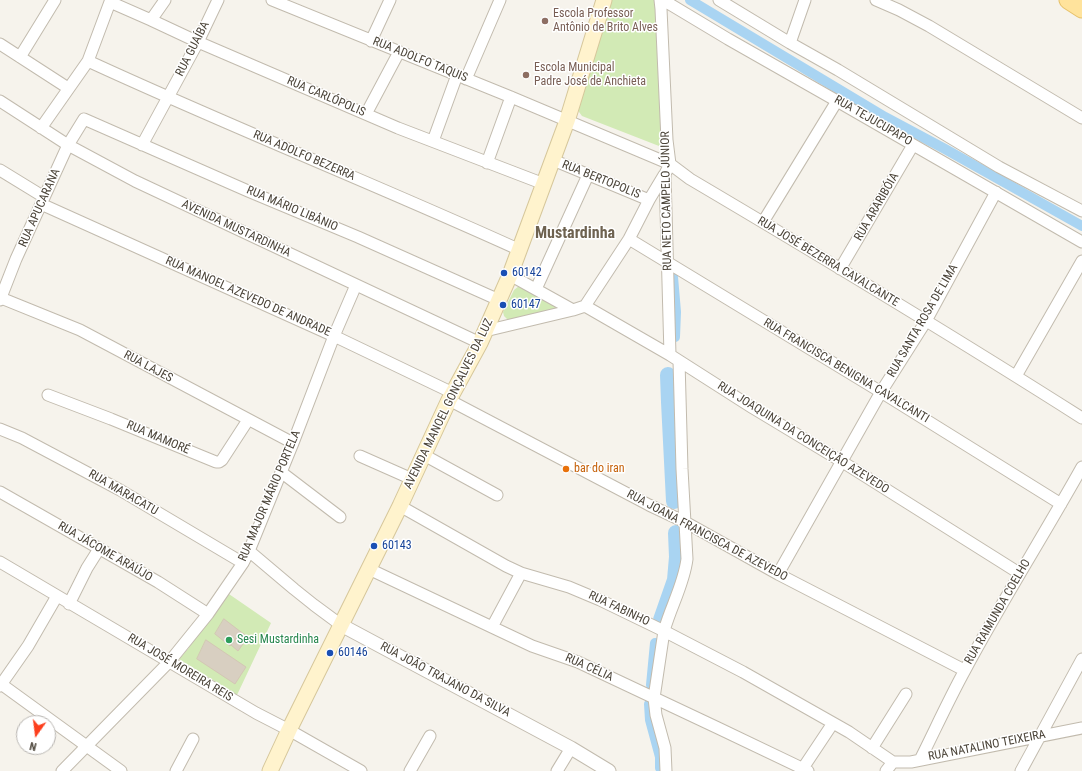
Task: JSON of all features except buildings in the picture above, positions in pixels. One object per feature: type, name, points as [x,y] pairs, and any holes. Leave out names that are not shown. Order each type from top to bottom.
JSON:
[{"type":"main road","name":"AVENIDA MANOEL GONÇALVES DA LUZ","points":[[270,771],[288,730],[400,506],[451,396],[482,337],[510,275],[567,121],[604,0]]},
{"type":"main road","points":[[1068,0],[1082,9]]},
{"type":"street","points":[[20,57],[55,0]]},
{"type":"street","name":"RUA GUAÍBA","points":[[142,145],[198,42],[218,0]]},
{"type":"street","name":"RUA ADOLFO TAQUIS","points":[[272,0],[293,4],[371,41],[567,121]]},
{"type":"street","points":[[371,41],[390,0]]},
{"type":"street","points":[[433,141],[461,77],[500,0]]},
{"type":"street","name":"RUA NETO CAMPELO JÚNIOR","points":[[660,0],[667,140],[670,164],[665,174],[668,262],[687,559],[686,571],[664,631],[654,698],[656,715],[665,748],[666,771]]},
{"type":"street","name":"RUA TEJUCUPAPO","points":[[664,0],[728,39],[1082,242]]},
{"type":"street","name":"RUA TEJUCUPAPO","points":[[719,0],[999,167],[1082,211]]},
{"type":"street","points":[[790,43],[805,0]]},
{"type":"street","points":[[876,0],[929,26],[1082,118]]},
{"type":"street","points":[[151,20],[163,1]]},
{"type":"street","name":"RUA CARLÓPOLIS","points":[[88,61],[110,2],[198,42],[398,128],[544,184]]},
{"type":"street","points":[[0,44],[68,88]]},
{"type":"street","points":[[366,114],[398,52]]},
{"type":"street","points":[[41,128],[88,61]]},
{"type":"street","name":"RUA ADOLFO BEZERRA","points":[[88,61],[168,98],[399,196],[520,250]]},
{"type":"street","points":[[487,163],[511,97]]},
{"type":"street","name":"AVENIDA MUSTARDINHA","points":[[0,101],[68,145],[135,181],[356,285],[482,337]]},
{"type":"street","points":[[763,222],[837,101]]},
{"type":"street","name":"RUA APUCARANA","points":[[0,299],[16,259],[68,145],[82,120],[85,120]]},
{"type":"street","name":"RUA MÁRIO LIBÂNIO","points":[[85,120],[365,240],[499,300]]},
{"type":"street","name":"RUA JOSÉ BEZERRA CAVALCANTE","points":[[567,121],[670,164],[690,179],[926,321],[1082,418]]},
{"type":"street","name":"RUA ARARIBÓIA","points":[[840,269],[913,145]]},
{"type":"street","name":"RUA BERTOPOLIS","points":[[553,160],[649,200]]},
{"type":"street","name":"RUA MANOEL AZEVEDO DE ANDRADE","points":[[0,170],[43,201],[334,336],[451,396]]},
{"type":"street","points":[[482,337],[585,306],[629,239],[649,200],[665,174]]},
{"type":"street","points":[[536,289],[588,175]]},
{"type":"street","name":"RUA SANTA ROSA DE LIMA","points":[[778,574],[881,392],[926,321],[996,192]]},
{"type":"street","name":"RUA FRANCISCA BENIGNA CAVALCANTI","points":[[629,239],[881,392],[1061,504]]},
{"type":"street","points":[[1016,376],[1082,261]]},
{"type":"street","points":[[510,275],[573,310]]},
{"type":"street","name":"RUA MAJOR MÁRIO PORTELA","points":[[62,771],[170,661],[208,614],[243,563],[356,285]]},
{"type":"street","name":"RUA LAJES","points":[[0,299],[80,330],[293,443]]},
{"type":"street","name":"RUA JOAQUINA DA CONCEIÇÃO AZEVEDO","points":[[585,306],[675,358],[1019,573]]},
{"type":"street","name":"RUA MAMORÉ","points":[[48,395],[110,418],[216,462],[220,462],[222,460],[248,420]]},
{"type":"street","name":"RUA JOANA FRANCISCA DE AZEVEDO","points":[[451,396],[650,505],[685,522],[778,574],[964,670]]},
{"type":"street","name":"RUA MARACATU","points":[[0,429],[22,438],[120,490],[243,563]]},
{"type":"street","points":[[424,455],[497,495]]},
{"type":"street","points":[[360,456],[412,479]]},
{"type":"street","name":"RUA RAIMUNDA COELHO","points":[[920,760],[964,670],[1082,467]]},
{"type":"street","points":[[281,472],[340,517]]},
{"type":"street","name":"RUA JÁCOME ARAÚJO","points":[[0,492],[158,582],[208,614]]},
{"type":"street","name":"RUA FABINHO","points":[[400,506],[506,566],[521,573],[568,587],[600,600],[743,672],[849,732],[872,748],[890,766]]},
{"type":"street","points":[[69,604],[85,572],[99,549]]},
{"type":"street","name":"RUA JOÃO TRAJANO DA SILVA","points":[[249,551],[314,605],[341,624],[571,748],[610,771]]},
{"type":"street","name":"RUA JOSÉ MOREIRA REIS","points":[[0,562],[69,604],[361,771]]},
{"type":"street","name":"RUA CÉLIA","points":[[369,569],[532,646],[578,662],[804,770]]},
{"type":"street","points":[[492,627],[521,573]]},
{"type":"street","points":[[57,596],[28,646],[1,685],[122,771]]},
{"type":"street","points":[[1021,771],[1082,659]]},
{"type":"street","points":[[872,748],[906,694]]},
{"type":"street","points":[[804,770],[833,723]]},
{"type":"street","name":"RUA NATALINO TEIXEIRA","points":[[890,766],[1082,728]]},
{"type":"street","points":[[410,771],[430,736]]},
{"type":"street","points":[[176,771],[193,739]]},
{"type":"street","points":[[557,771],[571,748]]},
{"type":"green space","points":[[612,0],[655,0],[658,8],[662,145],[659,146],[582,116],[579,112],[579,107]]},
{"type":"green space","points":[[519,286],[555,305],[555,309],[508,320],[504,316],[503,312],[514,290]]},
{"type":"green space","name":"Sesi Mustardinha","points":[[226,592],[271,623],[237,695],[179,659],[188,649]]},
{"type":"waterway","points":[[690,0],[885,117],[1082,226]]},
{"type":"waterway","points":[[673,277],[676,312],[675,337]]},
{"type":"waterway","points":[[668,375],[674,501]]},
{"type":"waterway","points":[[661,620],[675,580],[677,557],[676,533]]},
{"type":"waterway","points":[[651,685],[655,643]]},
{"type":"waterway","points":[[649,704],[650,720],[660,757],[660,768]]},
{"type":"place","name":"Escola Professor Antônio de Brito Alves","points":[[545,21]]},
{"type":"place","name":"Escola Municipal Padre José de Anchieta","points":[[526,75]]},
{"type":"place","name":"60142","points":[[504,273]]},
{"type":"place","name":"60147","points":[[503,305]]},
{"type":"place","name":"bar do iran","points":[[566,469]]},
{"type":"place","name":"60143","points":[[374,546]]},
{"type":"place","name":"Sesi Mustardinha","points":[[229,640]]},
{"type":"place","name":"60146","points":[[330,653]]},
{"type":"district","name":"Mustardinha","points":[[575,234]]}]
